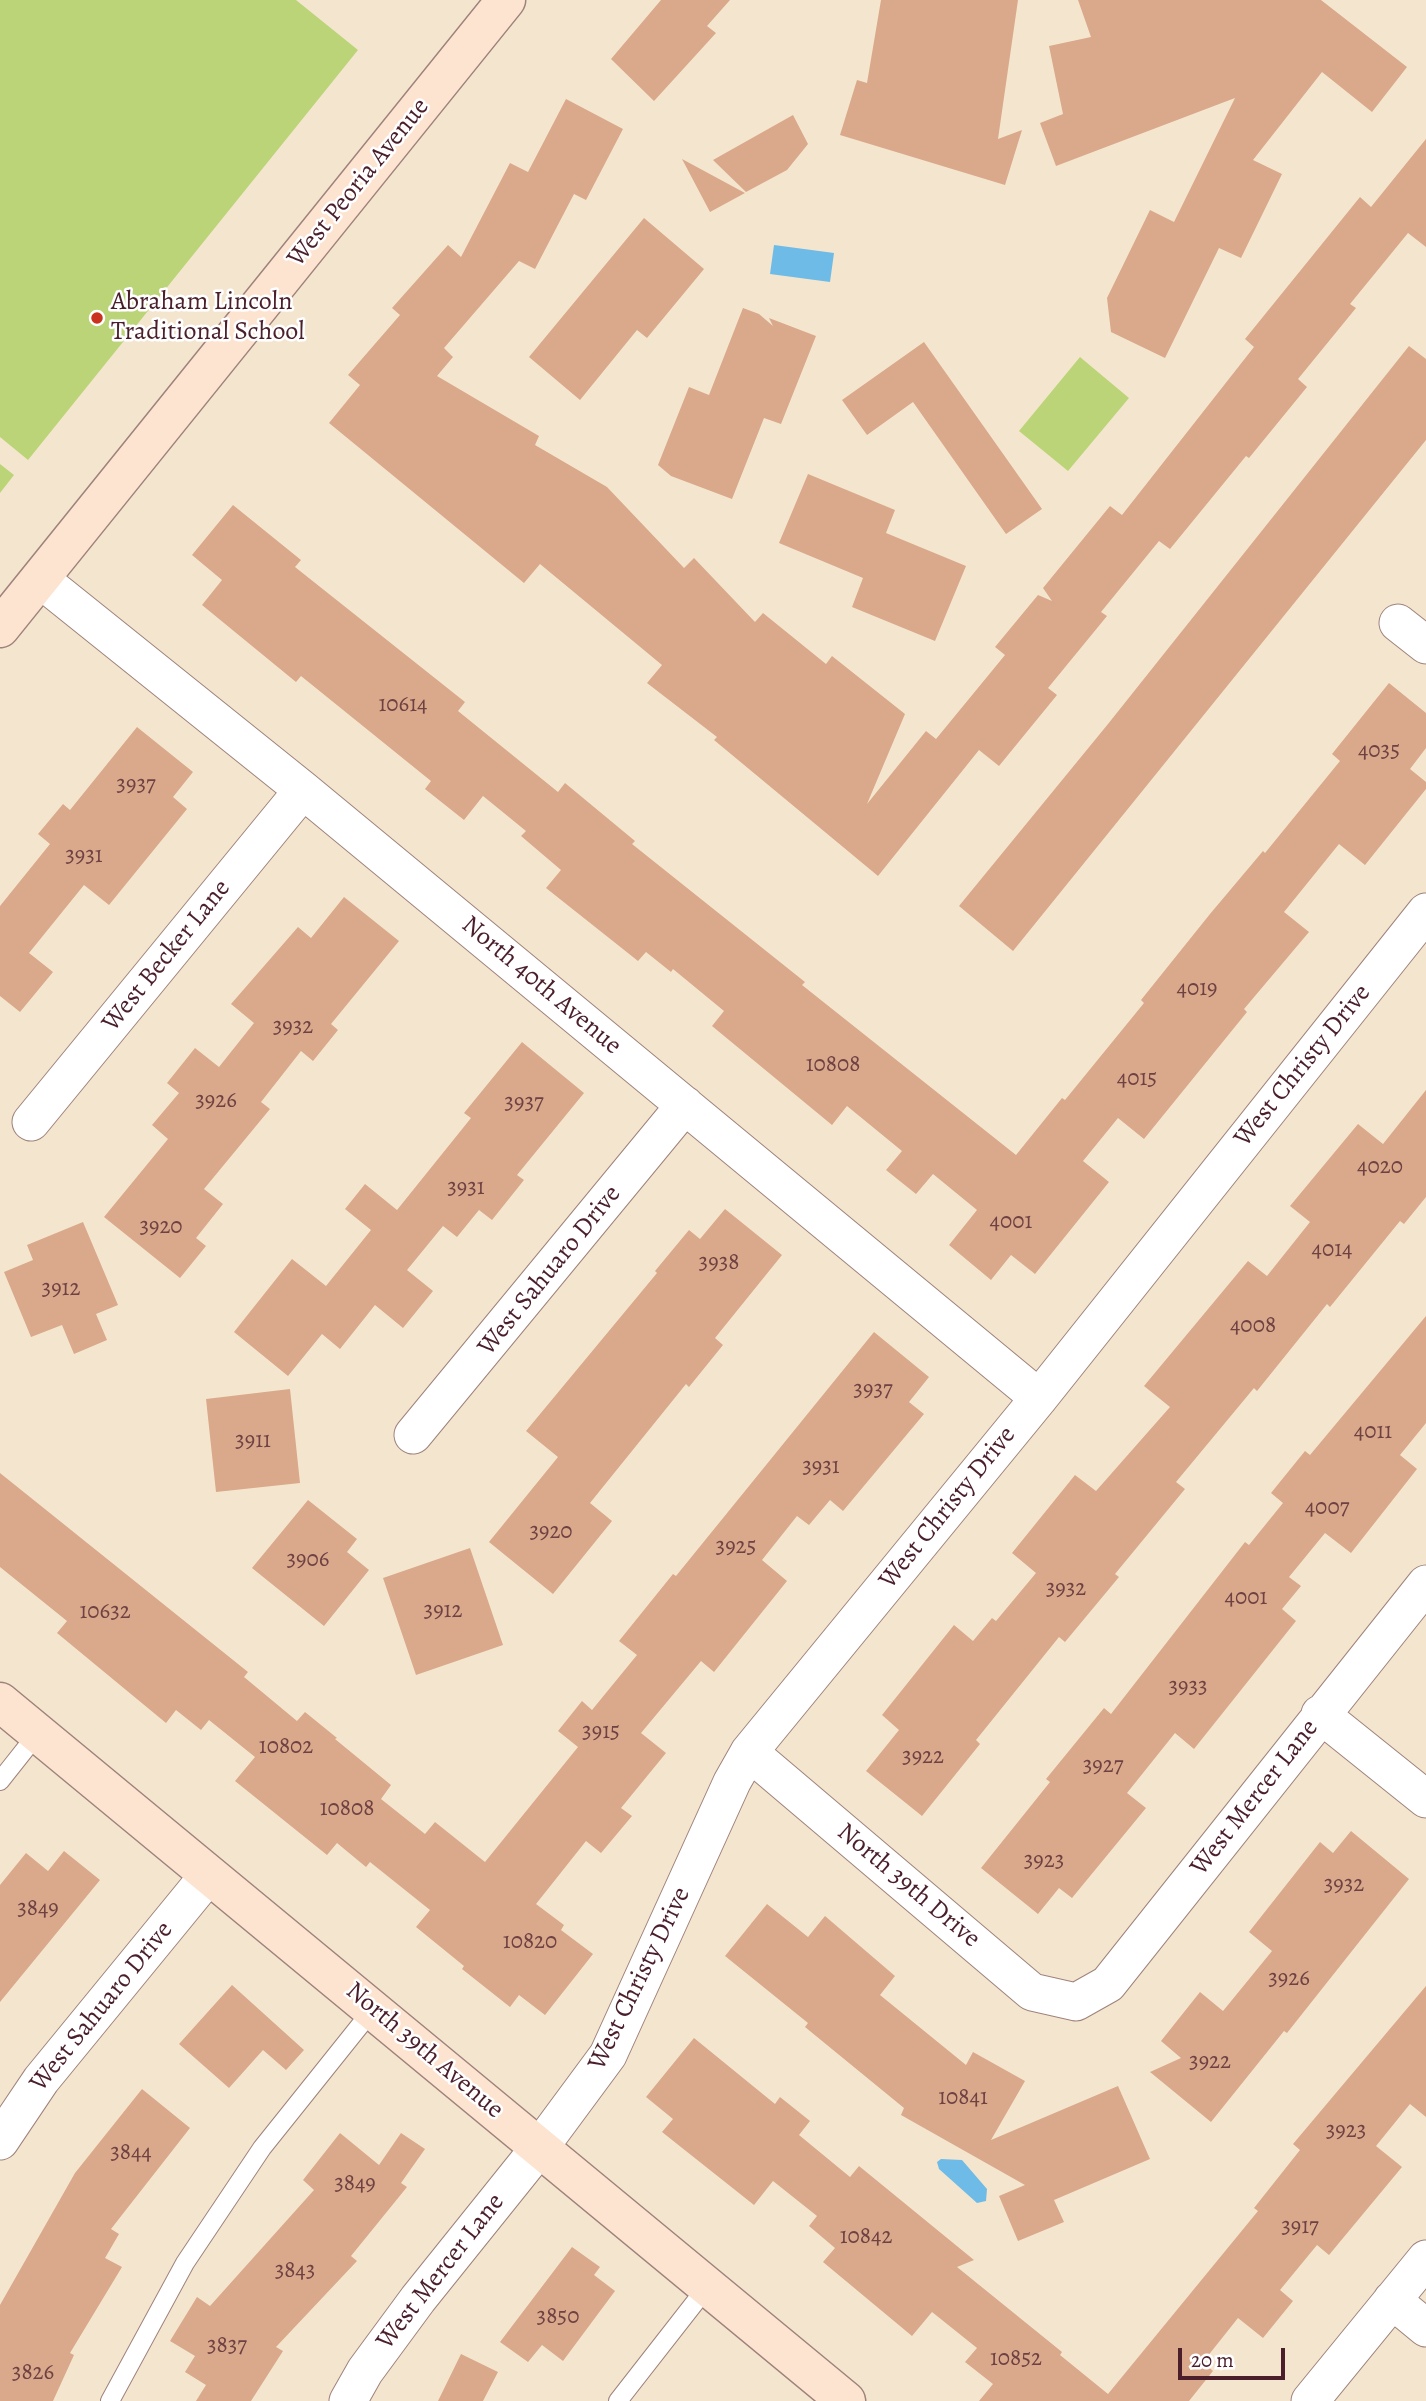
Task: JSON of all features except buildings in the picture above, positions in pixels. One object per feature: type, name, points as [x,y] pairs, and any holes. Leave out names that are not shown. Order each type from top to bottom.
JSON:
[{"type":"street","name":"West Peoria Avenue","points":[[0,628],[506,0]]},
{"type":"street","name":"North 40th Avenue","points":[[40,579],[303,790],[1039,1398]]},
{"type":"street","name":"West Becker Lane","points":[[31,1122],[303,790]]},
{"type":"street","name":"West Christy Drive","points":[[540,2147],[608,2055],[732,1782],[749,1752],[1039,1398],[1426,912]]},
{"type":"street","name":"West Sahuaro Drive","points":[[413,1435],[685,1105]]},
{"type":"street","name":"West Mercer Lane","points":[[1076,2002],[1108,1984],[1426,1584]]},
{"type":"street","name":"North 39th Avenue","points":[[0,1702],[208,1876],[374,2008],[846,2401]]},
{"type":"street","points":[[1320,1714],[1426,1799]]},
{"type":"street","name":"North 39th Drive","points":[[749,1752],[1032,1992],[1076,2002]]},
{"type":"street","name":"West Sahuaro Drive","points":[[0,2141],[41,2080],[208,1876]]},
{"type":"street","name":"West Mercer Lane","points":[[348,2401],[365,2371],[418,2299],[540,2147]]},
{"type":"street","points":[[1310,2401],[1426,2259]]},
{"type":"street","points":[[1392,2300],[1426,2328]]},
{"type":"lane","points":[[0,1781],[38,1733]]},
{"type":"lane","points":[[110,2401],[185,2263],[262,2148],[374,2008]]},
{"type":"lane","points":[[618,2401],[707,2287]]},
{"type":"green space","name":"Abraham Lincoln Traditional School","points":[[0,0],[296,0],[358,50],[28,460],[0,437]]},
{"type":"green space","points":[[1080,357],[1129,398],[1068,471],[1019,431]]},
{"type":"green space","points":[[0,464],[14,475],[0,493]]},
{"type":"water","points":[[774,245],[834,253],[830,282],[770,274]]},
{"type":"water","points":[[941,2159],[962,2160],[987,2189],[986,2201],[977,2203],[939,2169],[937,2162]]},
{"type":"place","name":"Abraham Lincoln Traditional School","points":[[97,318]]}]
